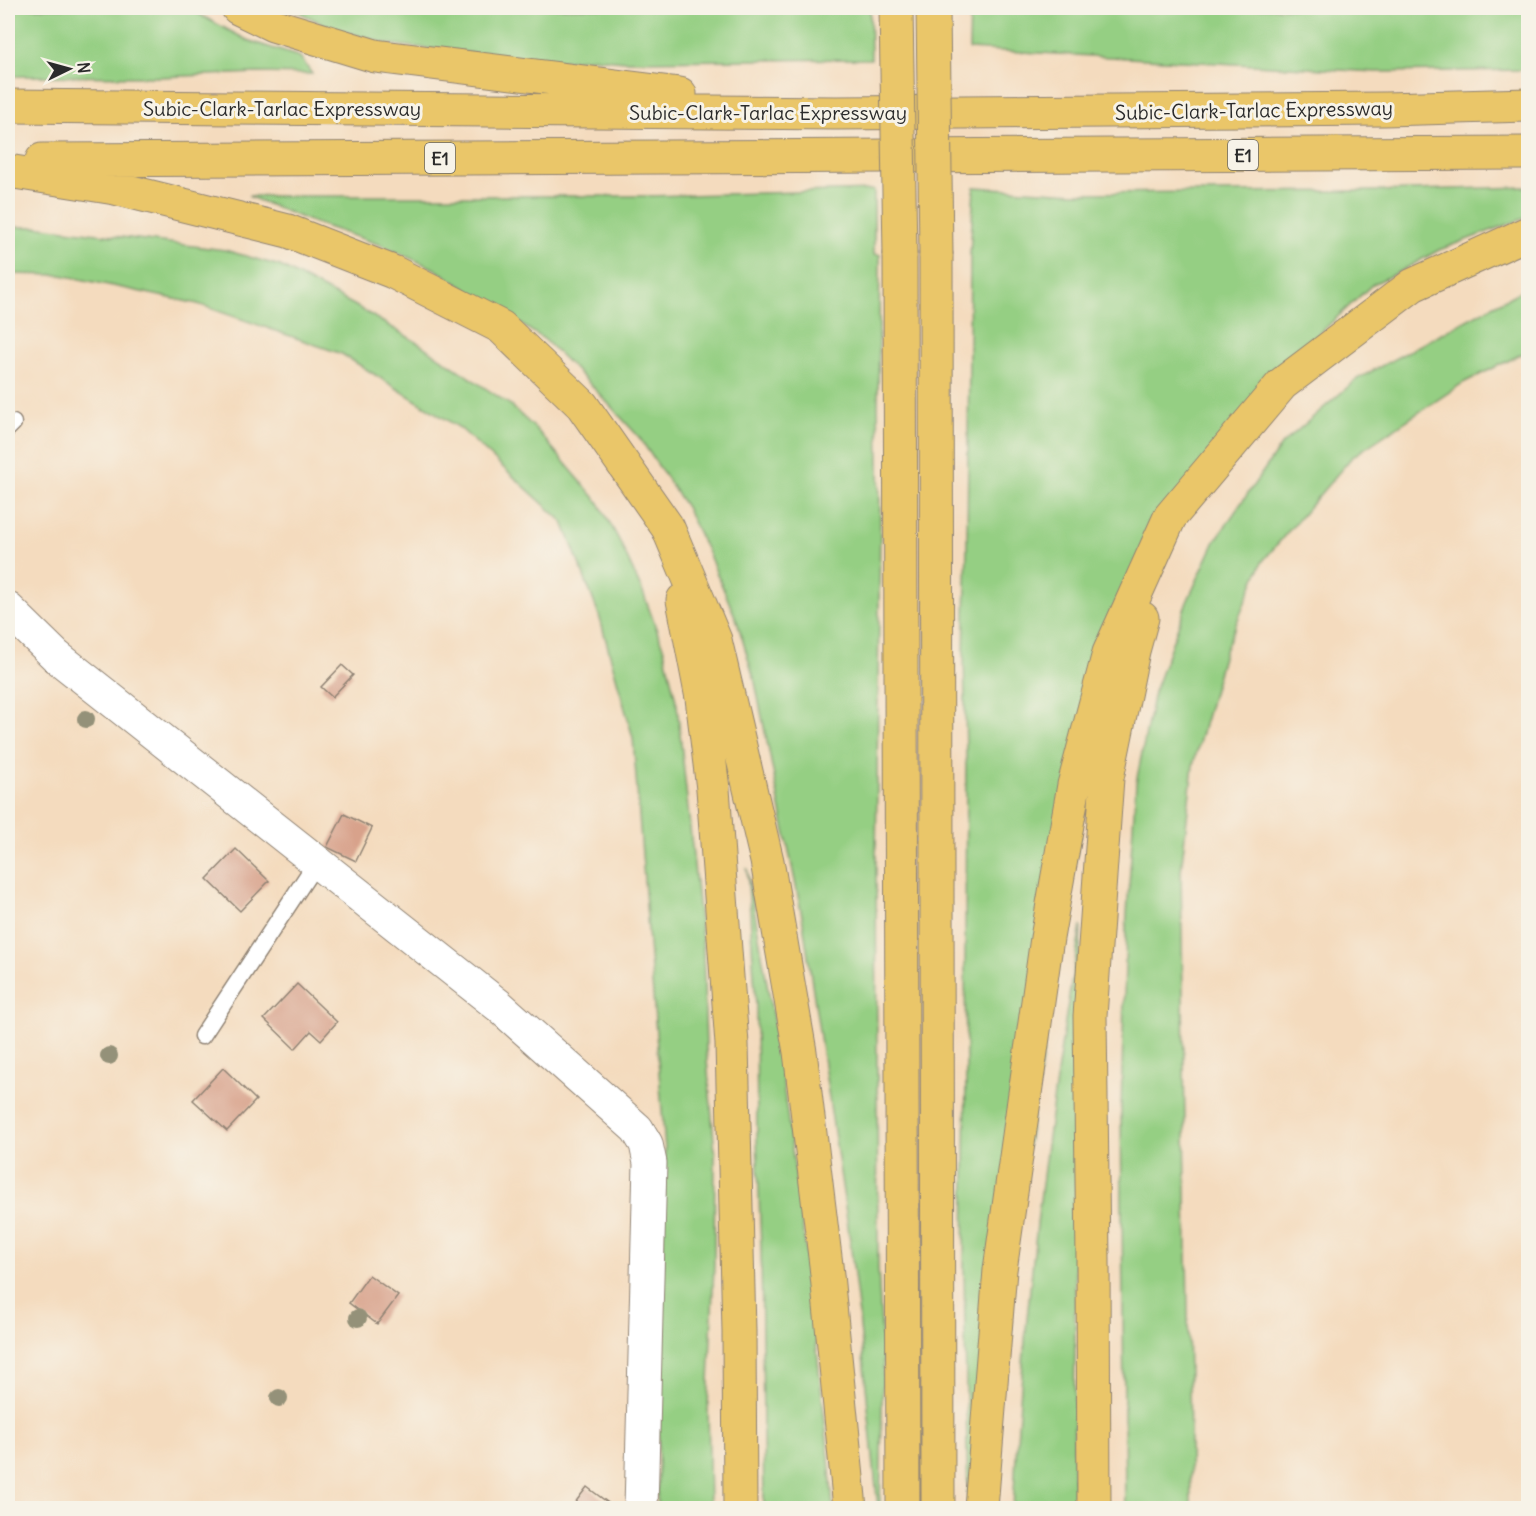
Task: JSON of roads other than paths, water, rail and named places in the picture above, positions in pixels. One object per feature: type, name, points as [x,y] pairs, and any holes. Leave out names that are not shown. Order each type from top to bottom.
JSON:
[{"type":"highway","points":[[238,8],[273,25],[375,56],[836,113]]},
{"type":"highway","points":[[896,8],[900,255],[903,1509]]},
{"type":"highway","points":[[933,8],[936,255],[938,1509]]},
{"type":"highway","name":"Subic-Clark-Tarlac Expressway","points":[[8,106],[836,113],[1373,109],[1528,105]]},
{"type":"highway","name":"E1","points":[[8,161],[1528,153]]},
{"type":"highway","points":[[8,171],[115,188],[288,231],[393,272],[501,327],[582,405],[668,528],[715,640],[766,861],[800,1052],[826,1265],[850,1509]]},
{"type":"highway","points":[[981,1509],[1000,1270],[1047,938],[1074,785],[1108,653],[1170,517],[1282,384],[1413,285],[1528,233]]},
{"type":"highway","points":[[1094,1509],[1094,1260],[1090,1016],[1107,778],[1133,651],[1170,517]]},
{"type":"highway","points":[[668,528],[702,698],[714,801],[732,1044],[739,1331],[740,1509]]},
{"type":"street","points":[[8,609],[56,656],[498,1005],[637,1129],[646,1144],[650,1163],[641,1509]]},
{"type":"lane","points":[[202,1036],[316,863]]}]
